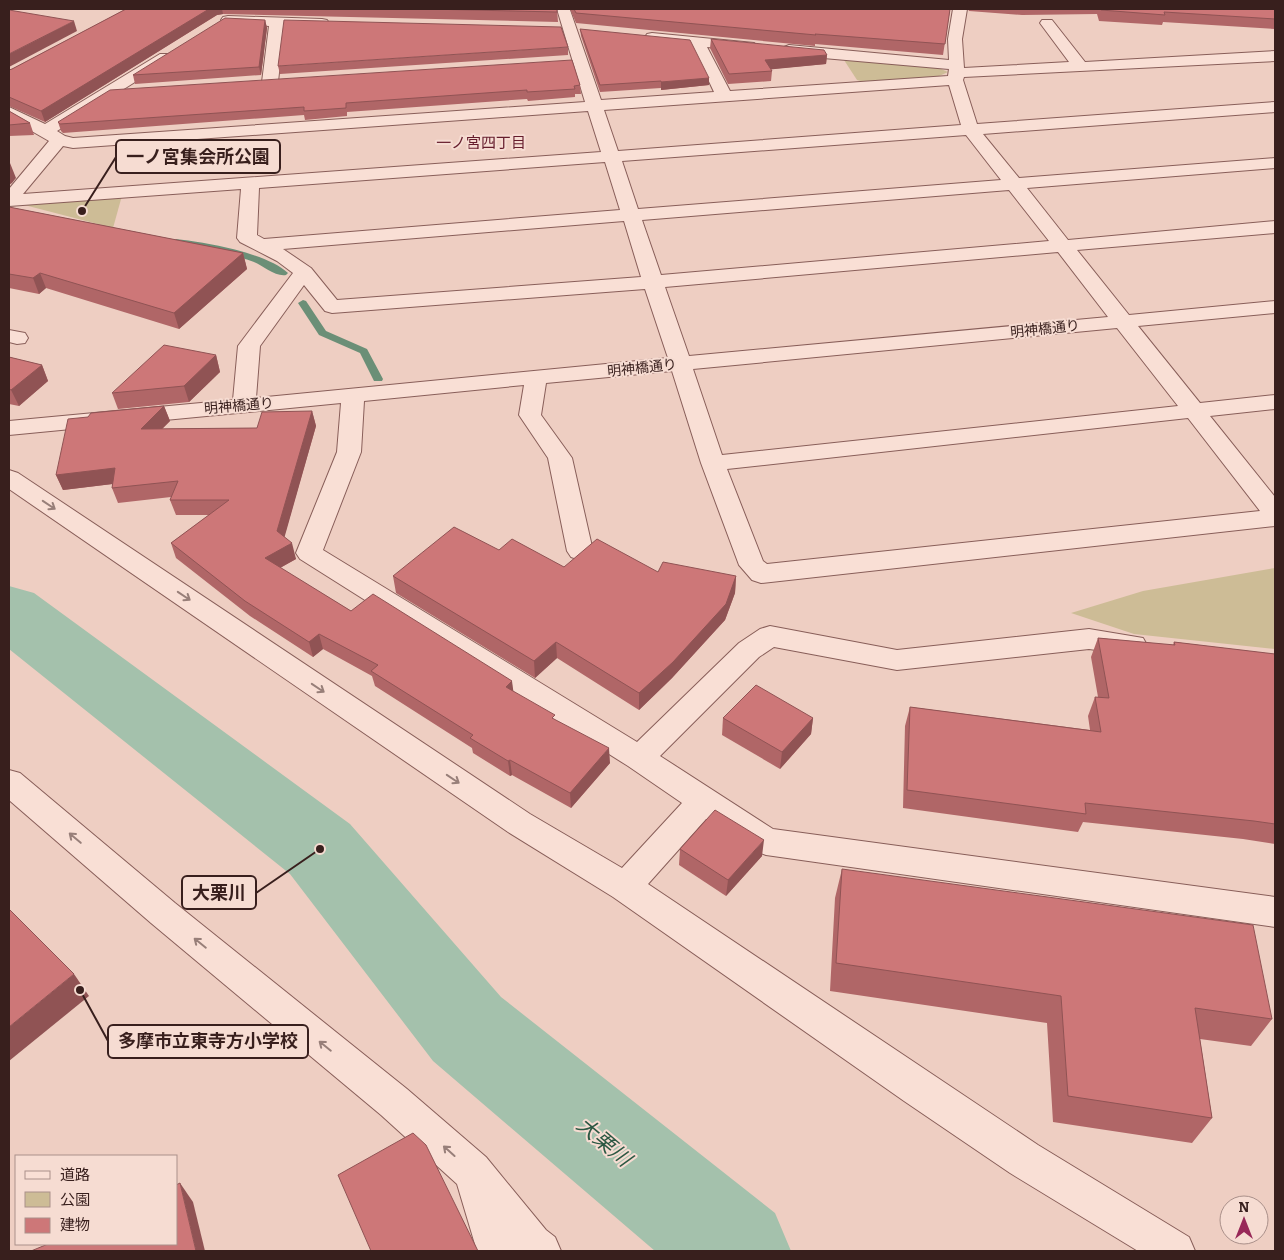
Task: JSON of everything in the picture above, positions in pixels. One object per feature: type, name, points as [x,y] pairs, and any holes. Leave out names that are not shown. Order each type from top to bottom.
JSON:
[{"type":"street","points":[[560,9],[570,30],[571,62],[595,105],[713,463],[752,565],[761,574],[1275,518]]},
{"type":"street","points":[[960,9],[955,39],[956,73],[970,129],[1275,513]]},
{"type":"street","points":[[215,25],[223,20],[336,24]]},
{"type":"street","points":[[270,82],[277,22]]},
{"type":"street","points":[[1046,23],[1080,66]]},
{"type":"street","points":[[638,36],[826,53],[956,73]]},
{"type":"street","points":[[697,41],[724,96]]},
{"type":"street","points":[[9,200],[53,135],[111,92],[175,51]]},
{"type":"street","points":[[826,53],[841,76]]},
{"type":"street","points":[[9,112],[53,135],[74,143],[724,96],[841,76],[956,73],[1275,56]]},
{"type":"street","points":[[250,83],[289,81]]},
{"type":"street","points":[[111,92],[140,90]]},
{"type":"street","points":[[9,200],[1275,107]]},
{"type":"street","points":[[260,245],[1275,163]]},
{"type":"street","points":[[250,182],[247,238],[284,257],[304,272],[332,306],[653,282],[1275,227]]},
{"type":"street","points":[[244,406],[249,346],[304,272]]},
{"type":"street","name":"明神橋通り","points":[[9,428],[1275,307]]},
{"type":"street","points":[[536,378],[530,415],[560,458],[580,551]]},
{"type":"street","points":[[353,396],[349,452],[309,553],[639,758],[766,842],[1275,912]]},
{"type":"street","points":[[713,463],[1275,402]]},
{"type":"street","points":[[9,478],[518,823],[625,887],[917,1088],[1024,1159],[1175,1251]]},
{"type":"street","points":[[639,758],[749,650],[770,636],[897,660],[1090,639],[1159,648]]},
{"type":"street","points":[[9,782],[163,913],[394,1102],[472,1171],[532,1244],[541,1251]]},
{"type":"street","points":[[625,887],[703,801]]},
{"type":"street","points":[[472,1171],[498,1251]]},
{"type":"green space","points":[[849,58],[934,66],[948,72],[937,77],[867,83],[857,80],[844,60]]},
{"type":"green space","points":[[123,192],[113,228],[9,201]]},
{"type":"green space","points":[[1275,568],[1275,649],[1134,634],[1071,613],[1143,591]]},
{"type":"building","points":[[126,9],[209,9],[41,111],[9,97],[9,70]]},
{"type":"building","points":[[427,9],[557,9],[557,12]]},
{"type":"building","points":[[574,9],[950,9],[945,44],[816,35],[576,13]]},
{"type":"building","points":[[1101,9],[1275,9],[1275,19],[1164,12],[1165,15]]},
{"type":"building","points":[[9,10],[74,21],[9,54]]},
{"type":"building","points":[[225,18],[265,20],[259,67],[133,75]]},
{"type":"building","points":[[284,20],[561,27],[568,47],[278,66]]},
{"type":"building","points":[[580,29],[690,40],[709,78],[600,85]]},
{"type":"building","points":[[711,39],[824,50],[827,55],[765,60],[772,71],[729,74]]},
{"type":"building","points":[[572,60],[580,85],[574,86],[575,89],[527,92],[527,90],[346,103],[346,108],[304,111],[304,107],[60,124],[58,122],[110,90]]},
{"type":"building","points":[[9,111],[30,123],[9,125]]},
{"type":"building","points":[[9,207],[243,253],[174,313],[40,273],[33,278],[9,274]]},
{"type":"building","points":[[164,345],[216,355],[184,386],[112,393]]},
{"type":"building","points":[[9,357],[42,365],[11,390],[9,389]]},
{"type":"building","points":[[164,406],[141,429],[257,428],[262,412],[312,411],[277,531],[292,543],[265,558],[351,611],[373,594],[512,681],[506,687],[555,715],[552,718],[609,748],[570,793],[510,760],[508,761],[470,738],[473,735],[371,671],[378,665],[319,634],[309,642],[245,601],[171,543],[229,500],[170,500],[178,481],[112,488],[115,468],[56,475],[68,419],[88,417],[91,413]]},
{"type":"building","points":[[454,527],[499,550],[512,539],[564,567],[597,539],[658,572],[663,562],[736,576],[726,604],[673,662],[639,693],[556,642],[534,661],[393,576]]},
{"type":"building","points":[[1098,638],[1175,645],[1174,642],[1275,654],[1275,824],[1085,803],[1086,814],[907,790],[910,707],[1101,732],[1095,697],[1109,698]]},
{"type":"building","points":[[756,685],[813,718],[782,752],[723,718]]},
{"type":"building","points":[[715,810],[764,840],[728,880],[680,849]]},
{"type":"building","points":[[842,869],[1253,925],[1272,1019],[1195,1008],[1212,1118],[1068,1096],[1061,996],[836,963]]},
{"type":"building","points":[[9,909],[74,974],[9,1027]]},
{"type":"building","points":[[413,1133],[426,1145],[478,1251],[371,1251],[338,1175]]},
{"type":"building","points":[[180,1183],[196,1251],[31,1251],[46,1245],[178,1245],[178,1184]]},
{"type":"waterway","points":[[176,242],[245,256],[283,273]]},
{"type":"waterway","points":[[303,303],[322,333],[364,351],[378,379]]},
{"type":"waterway","name":"大栗川","points":[[9,611],[320,849],[467,1029],[737,1251]]},
{"type":"place","name":"一ノ宮集会所公園","points":[[82,211]]},
{"type":"place","name":"大栗川","points":[[320,849]]},
{"type":"place","name":"多摩市立東寺方小学校","points":[[80,990]]},
{"type":"district","name":"一ノ宮四丁目","points":[[481,143]]}]
